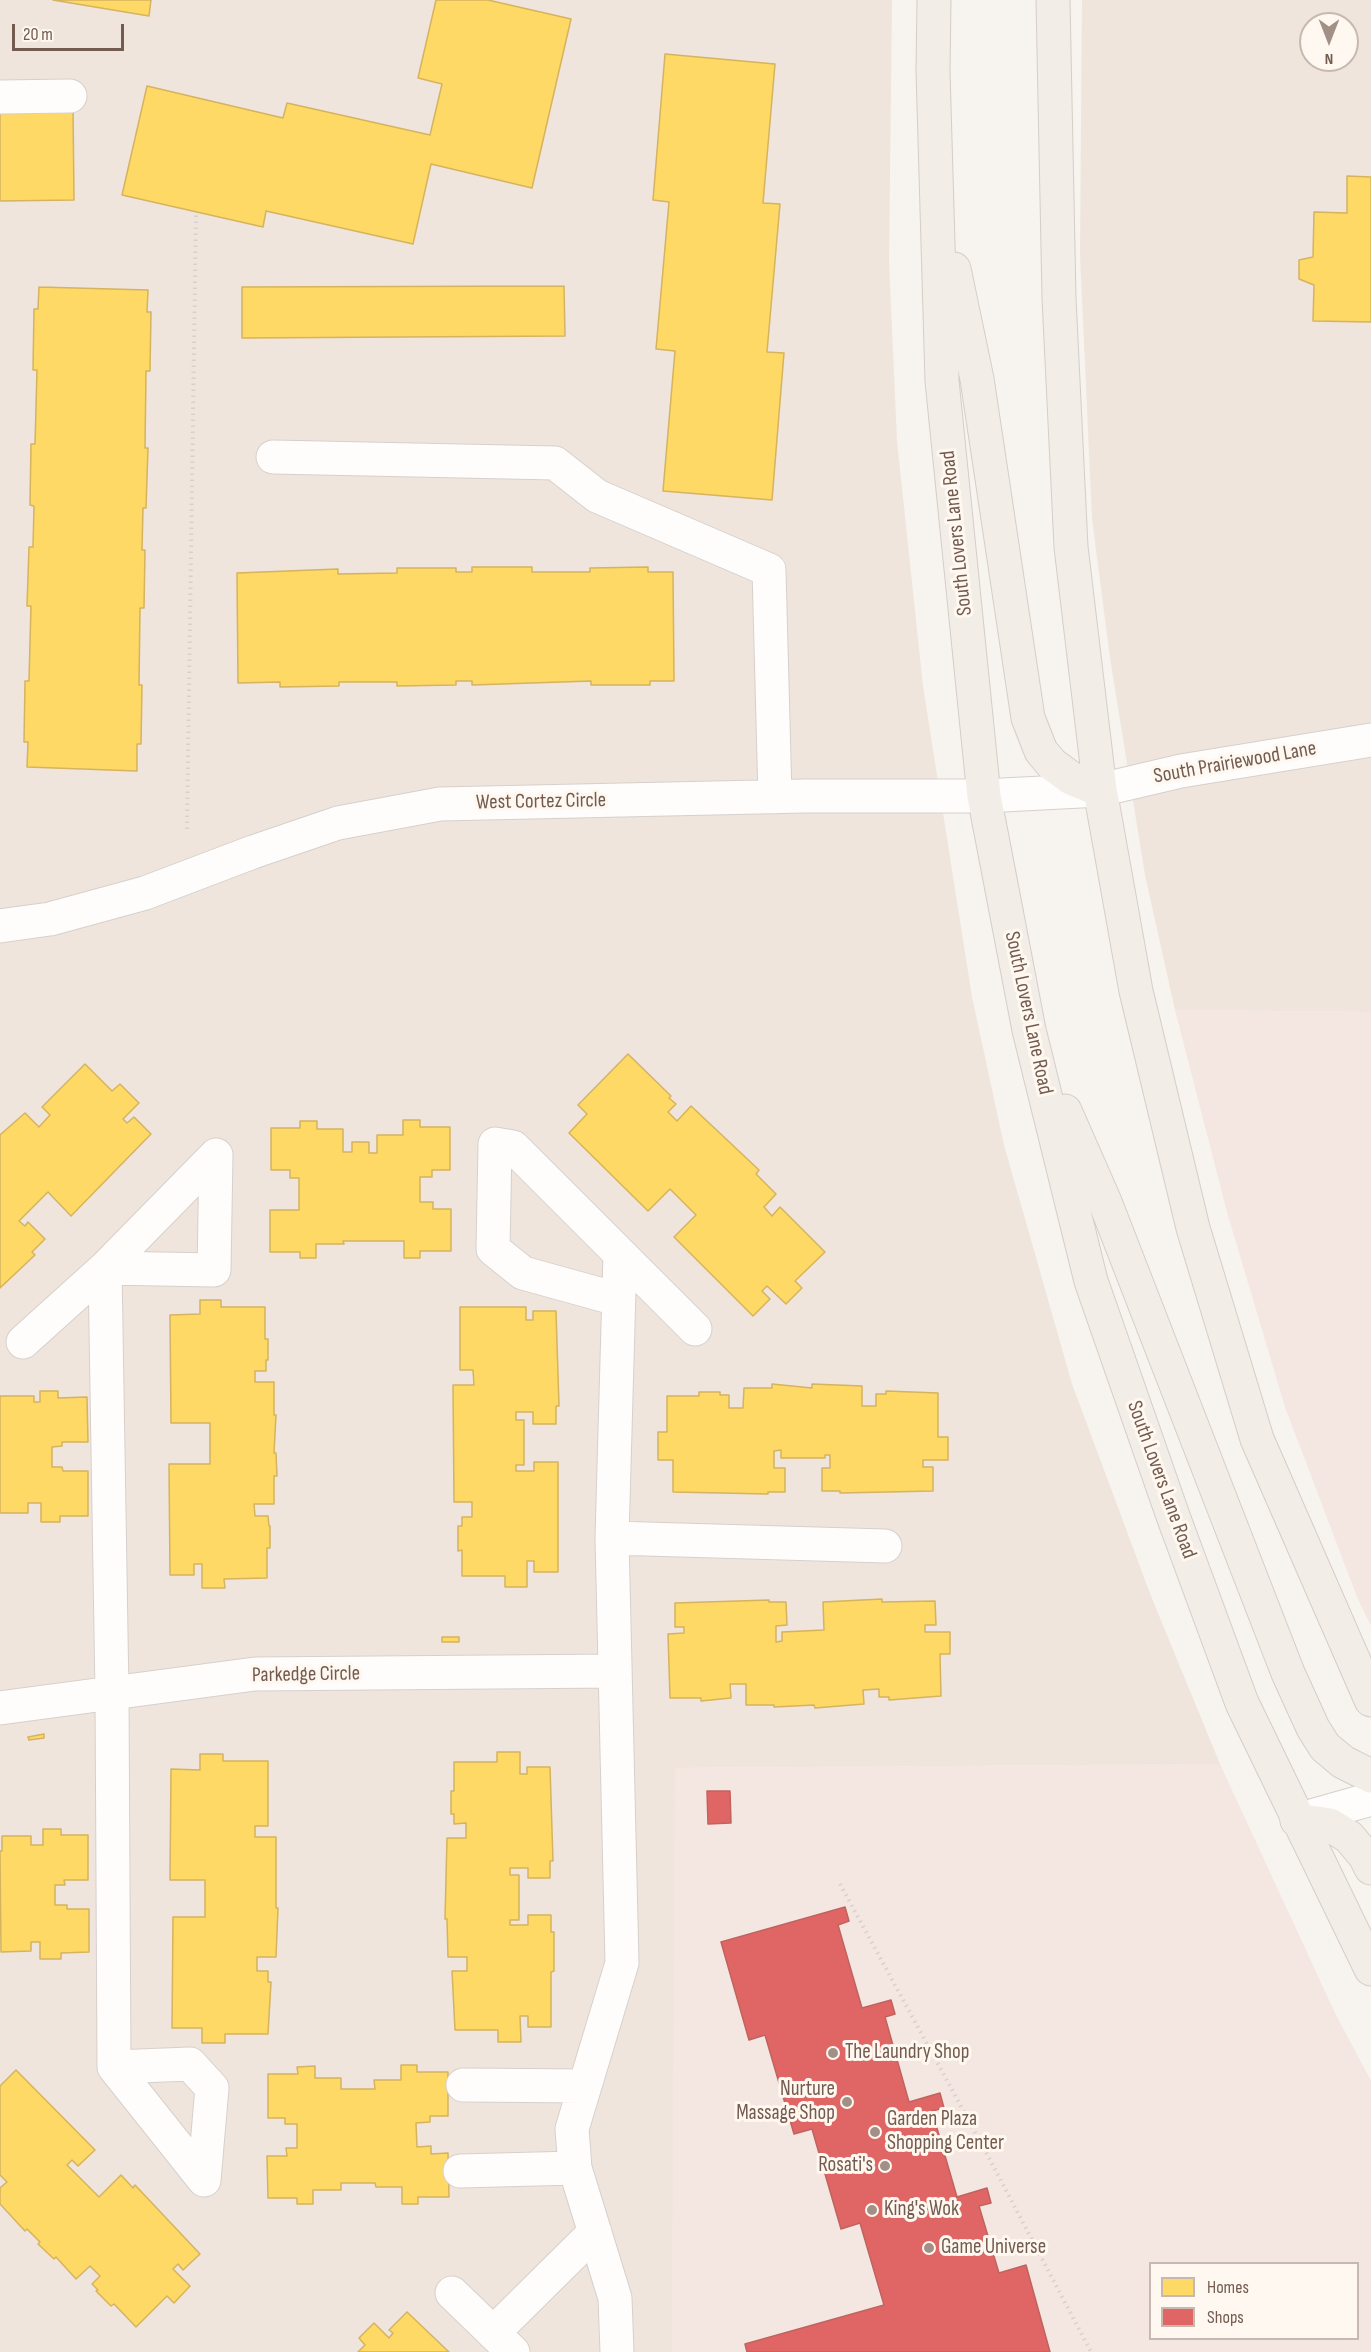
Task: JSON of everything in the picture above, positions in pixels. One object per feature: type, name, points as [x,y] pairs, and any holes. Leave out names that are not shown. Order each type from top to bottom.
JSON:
[{"type":"main road","name":"South Lovers Lane Road","points":[[934,0],[933,71],[942,381],[984,796],[1029,1030],[1091,1281],[1173,1516],[1242,1703],[1371,1969]]},
{"type":"main road","points":[[1053,0],[1059,298],[1071,546],[1100,790],[1136,991],[1192,1227],[1257,1439],[1371,1700]]},
{"type":"main road","points":[[936,185],[977,379],[1028,718],[1041,751],[1052,764],[1071,778],[1100,790]]},
{"type":"main road","points":[[1029,1030],[1105,1202],[1251,1578],[1313,1728],[1325,1747],[1343,1762],[1371,1776]]},
{"type":"main road","points":[[1297,1820],[1330,1825],[1349,1837],[1365,1856],[1371,1868]]},
{"type":"street","points":[[0,97],[70,96]]},
{"type":"street","points":[[273,457],[555,463],[597,496],[769,570],[775,797]]},
{"type":"street","name":"South Prairiewood Lane","points":[[1100,790],[1181,771],[1371,740]]},
{"type":"street","name":"West Cortez Circle","points":[[0,926],[50,919],[145,893],[338,823],[440,804],[775,797],[984,796],[1100,790]]},
{"type":"street","points":[[617,1299],[523,1273],[493,1250],[495,1144],[513,1147],[695,1329]]},
{"type":"street","points":[[617,2352],[615,2298],[575,2168],[572,2129],[622,1963],[612,1538],[620,1254]]},
{"type":"street","points":[[23,1342],[105,1268],[112,1693],[114,2067]]},
{"type":"street","points":[[612,1538],[885,1546]]},
{"type":"street","name":"Parkedge Circle","points":[[0,1708],[255,1674],[615,1671]]},
{"type":"street","points":[[1297,1820],[1371,1798]]},
{"type":"street","points":[[463,2085],[585,2085]]},
{"type":"street","points":[[460,2171],[575,2168]]},
{"type":"street","points":[[452,2293],[503,2342],[595,2232]]},
{"type":"path","points":[[187,829],[196,211]]},
{"type":"path","points":[[840,1884],[988,2156],[1091,2352]]},
{"type":"shaded area","points":[[0,0],[892,0],[889,262],[897,441],[923,686],[972,997],[1004,1145],[1072,1384],[1151,1596],[1220,1764],[676,1768],[672,2352],[0,2352]]},
{"type":"shaded area","points":[[1082,0],[1371,0],[1371,1012],[1175,1010],[1145,875],[1110,658],[1092,519],[1080,256]]},
{"type":"shaded area","points":[[1175,1010],[1371,1012],[1371,1626],[1357,1597],[1285,1407],[1227,1212]]},
{"type":"shaded area","points":[[1220,1764],[1335,2013],[1371,2081],[1371,2352],[672,2352],[675,1768]]},
{"type":"building: Homes","points":[[53,0],[151,0],[149,16]]},
{"type":"building: Homes","points":[[436,0],[488,0],[571,19],[532,188],[431,164],[413,244],[266,211],[263,227],[122,195],[147,86],[283,118],[287,103],[430,135],[442,84],[418,78]]},
{"type":"building: Homes","points":[[665,54],[775,64],[763,203],[780,204],[767,352],[784,353],[772,500],[663,491],[675,351],[656,349],[669,202],[653,200]]},
{"type":"building: Homes","points":[[73,109],[74,200],[0,201],[0,110]]},
{"type":"building: Homes","points":[[1347,176],[1371,177],[1371,322],[1313,321],[1314,285],[1299,279],[1299,260],[1313,257],[1314,212],[1347,213]]},
{"type":"building: Homes","points":[[564,286],[565,336],[242,338],[242,287]]},
{"type":"building: Homes","points":[[39,287],[148,290],[147,312],[151,312],[150,371],[146,371],[145,448],[148,448],[146,508],[143,508],[144,608],[140,608],[141,744],[137,744],[137,771],[27,767],[28,742],[24,742],[25,681],[29,681],[31,606],[27,606],[29,547],[33,547],[34,506],[30,505],[31,444],[35,444],[37,370],[33,370],[34,309],[38,309]]},
{"type":"building: Homes","points":[[472,567],[532,567],[532,572],[590,572],[590,568],[648,567],[648,572],[673,572],[674,681],[650,681],[650,685],[591,685],[591,681],[472,685],[472,681],[456,681],[456,685],[397,686],[397,682],[339,682],[339,686],[280,687],[280,682],[238,683],[237,573],[338,569],[338,574],[397,573],[397,568],[456,568],[456,572],[472,572]]},
{"type":"building: Homes","points":[[628,1054],[671,1096],[669,1098],[676,1104],[668,1112],[677,1121],[691,1106],[759,1170],[756,1174],[776,1194],[764,1207],[772,1216],[780,1207],[825,1252],[795,1281],[802,1288],[786,1304],[767,1286],[762,1291],[770,1299],[753,1316],[674,1237],[696,1215],[670,1189],[648,1211],[569,1133],[587,1114],[578,1105]]},
{"type":"building: Homes","points":[[85,1064],[112,1091],[120,1084],[139,1103],[123,1119],[127,1123],[134,1117],[151,1134],[71,1216],[48,1192],[19,1221],[25,1226],[28,1222],[45,1239],[32,1252],[35,1255],[0,1288],[0,1135],[25,1113],[39,1127],[50,1115],[42,1107]]},
{"type":"building: Homes","points":[[403,1120],[420,1120],[420,1127],[450,1127],[450,1170],[432,1170],[432,1177],[420,1177],[420,1202],[433,1202],[433,1209],[451,1209],[451,1251],[420,1251],[420,1258],[404,1258],[404,1241],[343,1241],[344,1244],[316,1244],[316,1258],[300,1258],[300,1252],[270,1252],[270,1210],[299,1210],[299,1178],[290,1178],[290,1170],[271,1170],[271,1128],[300,1128],[300,1121],[317,1121],[317,1129],[343,1129],[343,1152],[352,1152],[352,1142],[369,1142],[369,1153],[377,1153],[377,1135],[403,1135]]},
{"type":"building: Homes","points":[[200,1300],[221,1300],[221,1307],[265,1307],[265,1339],[268,1339],[268,1360],[266,1360],[266,1371],[255,1371],[255,1382],[274,1382],[274,1415],[276,1415],[274,1453],[276,1453],[277,1476],[274,1476],[274,1504],[254,1504],[255,1516],[268,1516],[270,1526],[267,1578],[224,1579],[225,1588],[202,1588],[202,1564],[194,1564],[194,1575],[170,1575],[169,1464],[210,1464],[210,1423],[171,1423],[170,1315],[200,1314]]},
{"type":"building: Homes","points":[[460,1307],[526,1307],[526,1320],[533,1320],[533,1311],[556,1311],[559,1406],[556,1406],[556,1424],[533,1424],[533,1412],[516,1412],[516,1420],[524,1420],[524,1465],[516,1465],[516,1471],[534,1471],[534,1462],[558,1462],[558,1572],[534,1572],[534,1561],[527,1561],[527,1587],[505,1587],[505,1576],[462,1576],[462,1550],[458,1551],[458,1526],[462,1526],[462,1517],[472,1517],[472,1502],[454,1502],[453,1385],[474,1385],[473,1370],[460,1370]]},
{"type":"building: Homes","points":[[772,1384],[812,1388],[812,1384],[862,1386],[862,1406],[876,1406],[876,1394],[886,1394],[886,1391],[938,1393],[938,1437],[948,1437],[948,1460],[923,1460],[923,1467],[933,1467],[933,1491],[840,1493],[840,1491],[822,1491],[822,1468],[830,1468],[830,1455],[825,1455],[825,1458],[781,1458],[781,1450],[774,1451],[774,1468],[785,1468],[785,1492],[768,1492],[768,1494],[673,1492],[673,1460],[658,1460],[658,1432],[667,1432],[667,1396],[699,1396],[699,1392],[720,1392],[720,1395],[729,1395],[729,1408],[743,1408],[744,1388],[772,1388]]},
{"type":"building: Homes","points":[[40,1391],[58,1391],[58,1398],[87,1397],[88,1442],[62,1442],[62,1446],[52,1447],[52,1467],[62,1467],[63,1471],[88,1471],[88,1516],[60,1516],[60,1522],[41,1522],[41,1503],[28,1503],[28,1513],[0,1513],[0,1396],[34,1396],[34,1402],[40,1402]]},
{"type":"building: Homes","points":[[882,1599],[882,1602],[935,1601],[936,1625],[925,1625],[925,1632],[950,1632],[950,1654],[940,1654],[941,1696],[889,1700],[889,1697],[879,1697],[879,1689],[863,1690],[864,1704],[815,1708],[814,1705],[774,1707],[774,1705],[746,1705],[746,1684],[730,1684],[731,1698],[701,1701],[701,1698],[670,1698],[668,1634],[684,1633],[684,1627],[675,1627],[675,1603],[769,1600],[769,1602],[786,1602],[787,1625],[776,1626],[776,1642],[782,1641],[782,1632],[824,1630],[823,1602]]},
{"type":"building: Homes","points":[[442,1637],[459,1637],[459,1642],[442,1642]]},
{"type":"building: Homes","points":[[44,1734],[44,1738],[29,1740],[28,1737]]},
{"type":"building: Homes","points":[[497,1752],[520,1752],[520,1774],[527,1774],[527,1767],[550,1767],[553,1861],[550,1861],[550,1878],[528,1878],[528,1868],[510,1868],[510,1875],[519,1875],[519,1920],[510,1920],[510,1925],[528,1925],[528,1915],[551,1915],[551,1932],[554,1932],[551,2027],[528,2027],[528,2016],[520,2016],[521,2042],[498,2042],[498,2030],[455,2030],[452,1971],[467,1971],[467,1957],[448,1957],[447,1919],[445,1919],[447,1838],[466,1838],[466,1823],[454,1824],[454,1814],[451,1814],[454,1762],[497,1762]]},
{"type":"building: Homes","points":[[200,1754],[223,1754],[223,1761],[268,1761],[268,1826],[255,1826],[255,1837],[276,1837],[276,1908],[278,1908],[276,1957],[257,1957],[257,1971],[268,1971],[268,1982],[271,1982],[268,2034],[225,2034],[225,2043],[202,2043],[202,2028],[172,2028],[173,1917],[205,1917],[205,1880],[170,1880],[171,1769],[200,1770]]},
{"type":"building: Homes","points":[[43,1829],[61,1829],[61,1835],[88,1835],[88,1880],[64,1880],[65,1885],[55,1885],[55,1905],[67,1905],[67,1909],[89,1909],[89,1952],[61,1953],[61,1959],[40,1959],[40,1942],[31,1942],[31,1951],[1,1952],[0,1851],[2,1851],[2,1836],[31,1836],[31,1845],[43,1845]]},
{"type":"building: Homes","points":[[401,2065],[417,2065],[417,2072],[448,2072],[448,2116],[430,2116],[430,2122],[416,2123],[417,2147],[431,2146],[431,2154],[448,2153],[449,2197],[418,2197],[418,2204],[402,2204],[402,2187],[376,2187],[375,2183],[341,2183],[341,2190],[313,2190],[313,2204],[297,2204],[297,2198],[268,2198],[267,2156],[287,2156],[286,2148],[297,2148],[297,2124],[285,2124],[285,2118],[268,2118],[268,2074],[298,2074],[297,2067],[315,2066],[315,2078],[341,2078],[341,2089],[375,2089],[374,2080],[401,2080]]},
{"type":"building: Homes","points":[[16,2070],[95,2150],[78,2166],[72,2160],[67,2165],[99,2197],[121,2175],[133,2188],[135,2185],[200,2254],[183,2270],[178,2264],[173,2269],[190,2286],[174,2303],[167,2296],[136,2327],[114,2304],[111,2306],[96,2291],[98,2290],[92,2284],[100,2276],[90,2266],[76,2279],[0,2204],[0,2188],[7,2182],[0,2175],[0,2086]]},
{"type":"building: Homes","points":[[407,2312],[449,2352],[358,2352],[365,2345],[359,2338],[374,2323],[389,2338],[393,2333],[389,2330]]},
{"type":"building: Shops","points":[[707,1791],[730,1791],[731,1823],[708,1824]]},
{"type":"building: Shops","name":"Garden Plaza Shopping Center","points":[[845,1907],[849,1921],[838,1925],[862,2008],[891,2000],[895,2014],[885,2017],[909,2102],[940,2093],[944,2108],[932,2111],[957,2197],[987,2188],[991,2203],[979,2206],[999,2273],[1026,2265],[1050,2352],[747,2352],[745,2344],[884,2305],[860,2223],[841,2229],[812,2129],[794,2134],[765,2035],[749,2040],[721,1942]]},
{"type":"place","name":"The Laundry Shop","points":[[833,2053]]},
{"type":"place","name":"Nurture Massage Shop","points":[[847,2102]]},
{"type":"place","name":"Garden Plaza Shopping Center","points":[[875,2132]]},
{"type":"place","name":"Rosati's","points":[[885,2166]]},
{"type":"place","name":"King's Wok","points":[[872,2210]]},
{"type":"place","name":"Game Universe","points":[[929,2248]]}]
